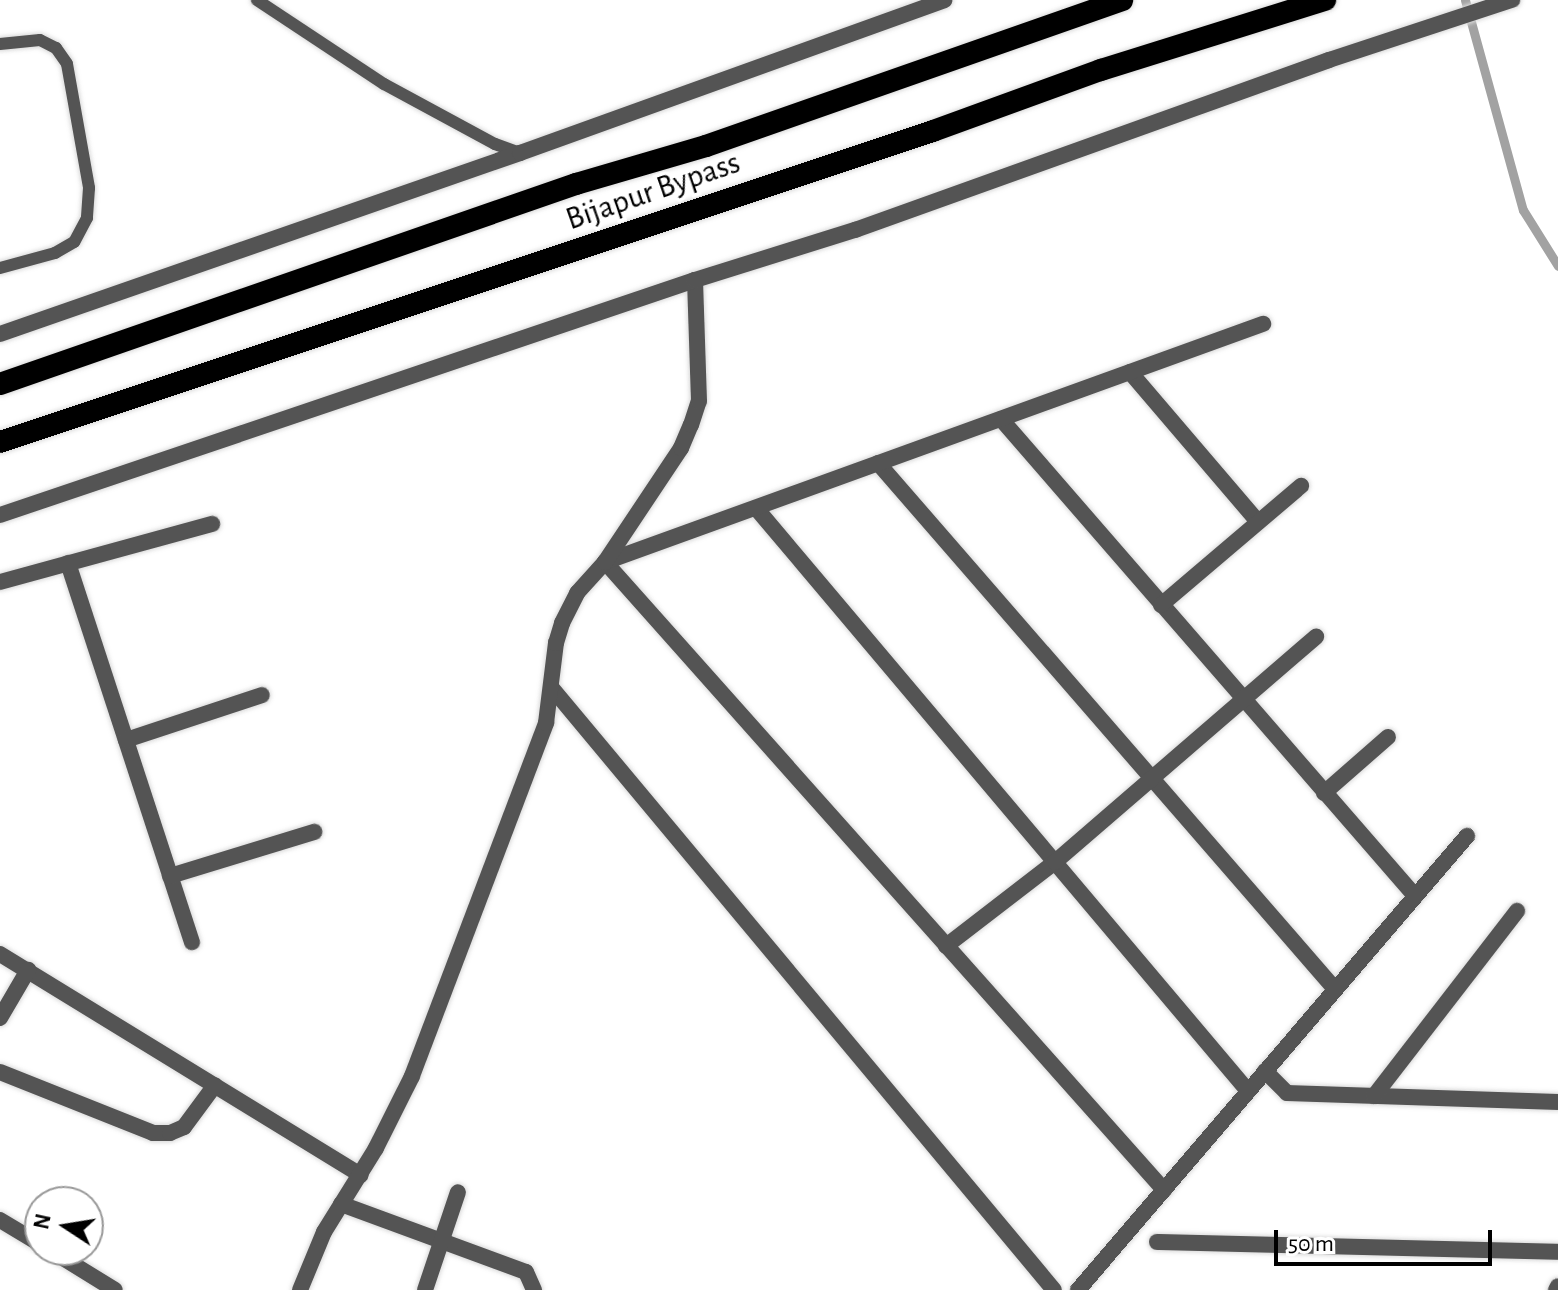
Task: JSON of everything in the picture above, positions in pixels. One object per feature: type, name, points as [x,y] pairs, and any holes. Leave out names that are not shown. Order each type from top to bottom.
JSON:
[{"type":"highway","name":"Bijapur Bypass","points":[[0,384],[576,184],[706,146],[1122,0]]},
{"type":"highway","name":"Bijapur Bypass","points":[[0,442],[918,136],[1101,70],[1325,0]]},
{"type":"street","points":[[0,334],[520,153],[944,0]]},
{"type":"street","points":[[0,515],[695,280],[855,230],[1372,46],[1512,0]]},
{"type":"street","points":[[300,1290],[312,1257],[361,1175],[412,1076],[546,723],[562,623],[577,593],[605,562],[681,448],[699,401],[695,280]]},
{"type":"street","points":[[605,562],[1263,324]]},
{"type":"street","points":[[1130,372],[1258,522]]},
{"type":"street","points":[[1001,419],[1415,896]]},
{"type":"street","points":[[878,463],[1150,780],[1335,989]]},
{"type":"street","points":[[1161,605],[1301,486]]},
{"type":"street","points":[[756,508],[1248,1091]]},
{"type":"street","points":[[0,582],[212,524]]},
{"type":"street","points":[[605,562],[1164,1190]]},
{"type":"street","points":[[68,563],[192,942]]},
{"type":"street","points":[[946,946],[1055,862],[1316,637]]},
{"type":"street","points":[[551,687],[1054,1290]]},
{"type":"street","points":[[126,740],[262,695]]},
{"type":"street","points":[[1324,793],[1388,737]]},
{"type":"street","points":[[170,876],[314,832]]},
{"type":"street","points":[[1078,1290],[1467,836]]},
{"type":"street","points":[[1374,1096],[1517,911]]},
{"type":"street","points":[[0,954],[361,1175]]},
{"type":"street","points":[[0,1018],[28,970]]},
{"type":"street","points":[[1265,1071],[1287,1093],[1558,1102]]},
{"type":"street","points":[[0,1072],[153,1133],[170,1133],[184,1127],[215,1085]]},
{"type":"street","points":[[425,1290],[458,1192]]},
{"type":"street","points":[[341,1204],[526,1272],[534,1290]]},
{"type":"street","points":[[0,1220],[24,1234]]},
{"type":"street","points":[[1157,1242],[1558,1252]]},
{"type":"street","points":[[76,1266],[115,1290]]},
{"type":"lane","points":[[257,0],[384,84],[495,144],[520,153]]},
{"type":"lane","points":[[0,44],[40,40],[56,48],[67,64],[89,188],[87,218],[74,242],[55,253],[0,268]]},
{"type":"waterway","points":[[1465,0],[1523,210],[1558,266]]}]
